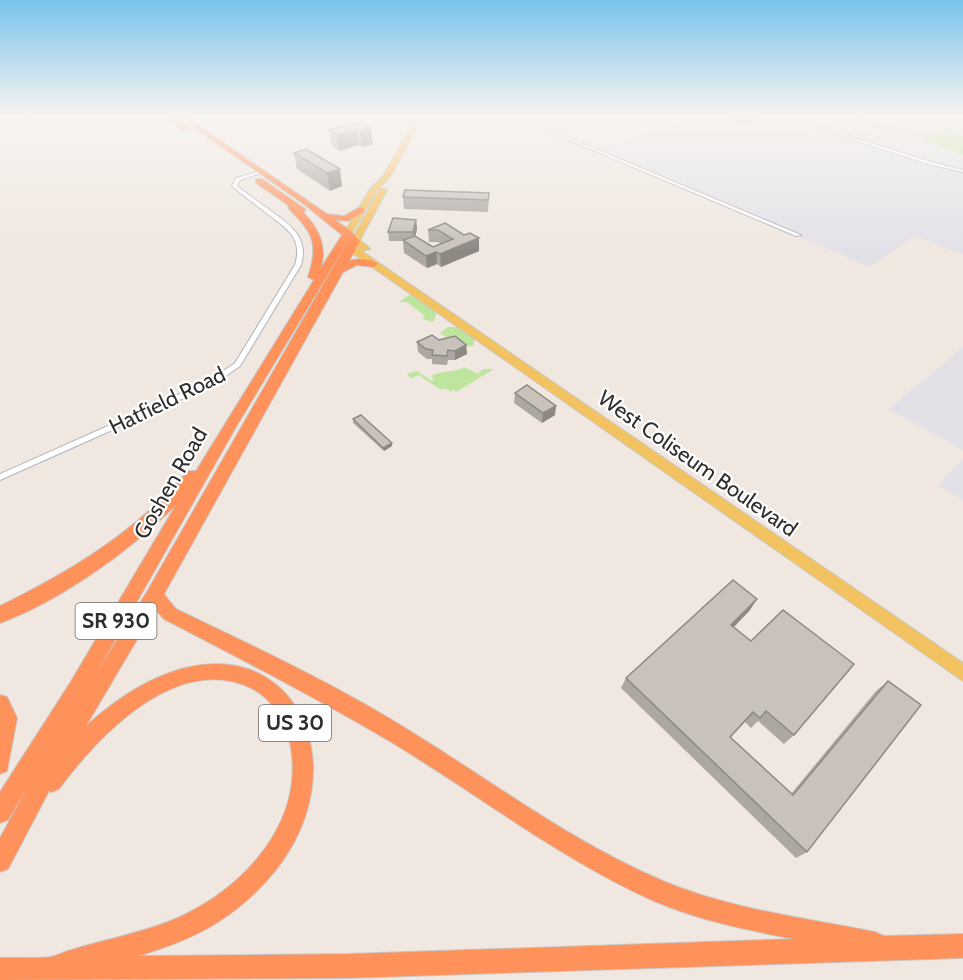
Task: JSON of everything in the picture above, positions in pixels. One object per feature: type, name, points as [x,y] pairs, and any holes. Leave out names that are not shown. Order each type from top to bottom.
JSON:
[{"type":"highway","name":"West Coliseum Boulevard","points":[[230,161],[284,199],[349,240]]},
{"type":"highway","name":"West Coliseum Boulevard","points":[[246,161],[319,212],[349,240]]},
{"type":"highway","name":"SR 930","points":[[284,199],[303,217],[320,241],[320,259],[300,311]]},
{"type":"highway","points":[[319,212],[345,219],[361,210]]},
{"type":"highway","name":"SR 930","points":[[0,862],[50,767],[154,595],[337,271],[349,240]]},
{"type":"highway","name":"Goshen Road","points":[[0,812],[77,689],[229,427],[300,311],[349,240]]},
{"type":"highway","points":[[337,271],[355,262],[373,264]]},
{"type":"highway","points":[[0,615],[64,583],[135,534],[183,488],[229,427]]},
{"type":"highway","points":[[154,595],[170,614],[313,686],[400,736],[582,853],[661,892],[734,915],[898,949]]},
{"type":"highway","name":"US 30","points":[[0,862],[62,768],[109,718],[143,692],[170,679],[198,673],[230,673],[256,681],[276,696],[294,719],[303,750],[303,784],[294,824],[269,865],[244,890],[207,916],[168,935],[114,948],[46,970]]},
{"type":"highway","points":[[0,704],[7,718],[0,764]]},
{"type":"highway","points":[[0,970],[349,966],[963,946]]},
{"type":"main road","name":"Goshen Road","points":[[349,240],[361,210],[374,189],[384,181],[395,161]]},
{"type":"main road","name":"Goshen Road","points":[[349,240],[383,190],[384,181]]},
{"type":"main road","name":"West Coliseum Boulevard","points":[[349,240],[373,264],[400,284],[409,286],[963,673]]},
{"type":"main road","name":"West Coliseum Boulevard","points":[[349,240],[408,281],[409,286]]},
{"type":"street","points":[[621,161],[798,235]]},
{"type":"street","points":[[923,161],[963,171]]},
{"type":"street","points":[[250,175],[262,172]]},
{"type":"street","name":"Hatfield Road","points":[[0,477],[211,383],[238,364],[298,265],[301,255],[297,236],[290,228],[234,188],[235,181],[250,175]]},
{"type":"shaded area","points":[[624,161],[963,161],[963,254],[914,236],[870,267]]},
{"type":"shaded area","points":[[963,347],[963,450],[889,409]]},
{"type":"shaded area","points":[[963,460],[963,500],[938,485]]},
{"type":"green space","points":[[411,294],[437,312],[433,322],[423,319],[424,315],[407,302],[399,302]]},
{"type":"green space","points":[[448,327],[457,327],[474,338],[474,346],[463,347],[465,343],[440,333]]},
{"type":"green space","points":[[464,367],[478,374],[483,369],[494,369],[456,392],[453,389],[452,392],[445,388],[441,390],[419,375],[411,378],[407,374],[417,371],[432,381],[434,379],[431,376],[435,374]]},
{"type":"building","points":[[307,161],[326,161],[340,169],[327,173]]},
{"type":"building","points":[[405,190],[489,193],[488,200],[403,197]]},
{"type":"building","points":[[393,218],[416,220],[413,232],[388,232]]},
{"type":"building","points":[[445,223],[464,235],[470,233],[479,238],[440,254],[436,252],[426,256],[403,240],[415,236],[433,247],[453,239],[438,230],[428,230]]},
{"type":"building","points":[[432,335],[439,340],[455,336],[466,345],[455,351],[448,350],[447,356],[432,355],[433,350],[426,349],[417,342]]},
{"type":"building","points":[[527,385],[556,406],[543,413],[515,393]]},
{"type":"building","points":[[361,415],[392,443],[383,448],[353,419]]},
{"type":"building","points":[[733,580],[757,599],[731,625],[751,641],[783,610],[854,664],[794,735],[766,711],[760,718],[753,712],[730,737],[793,795],[888,681],[921,705],[807,852],[626,678]]}]
